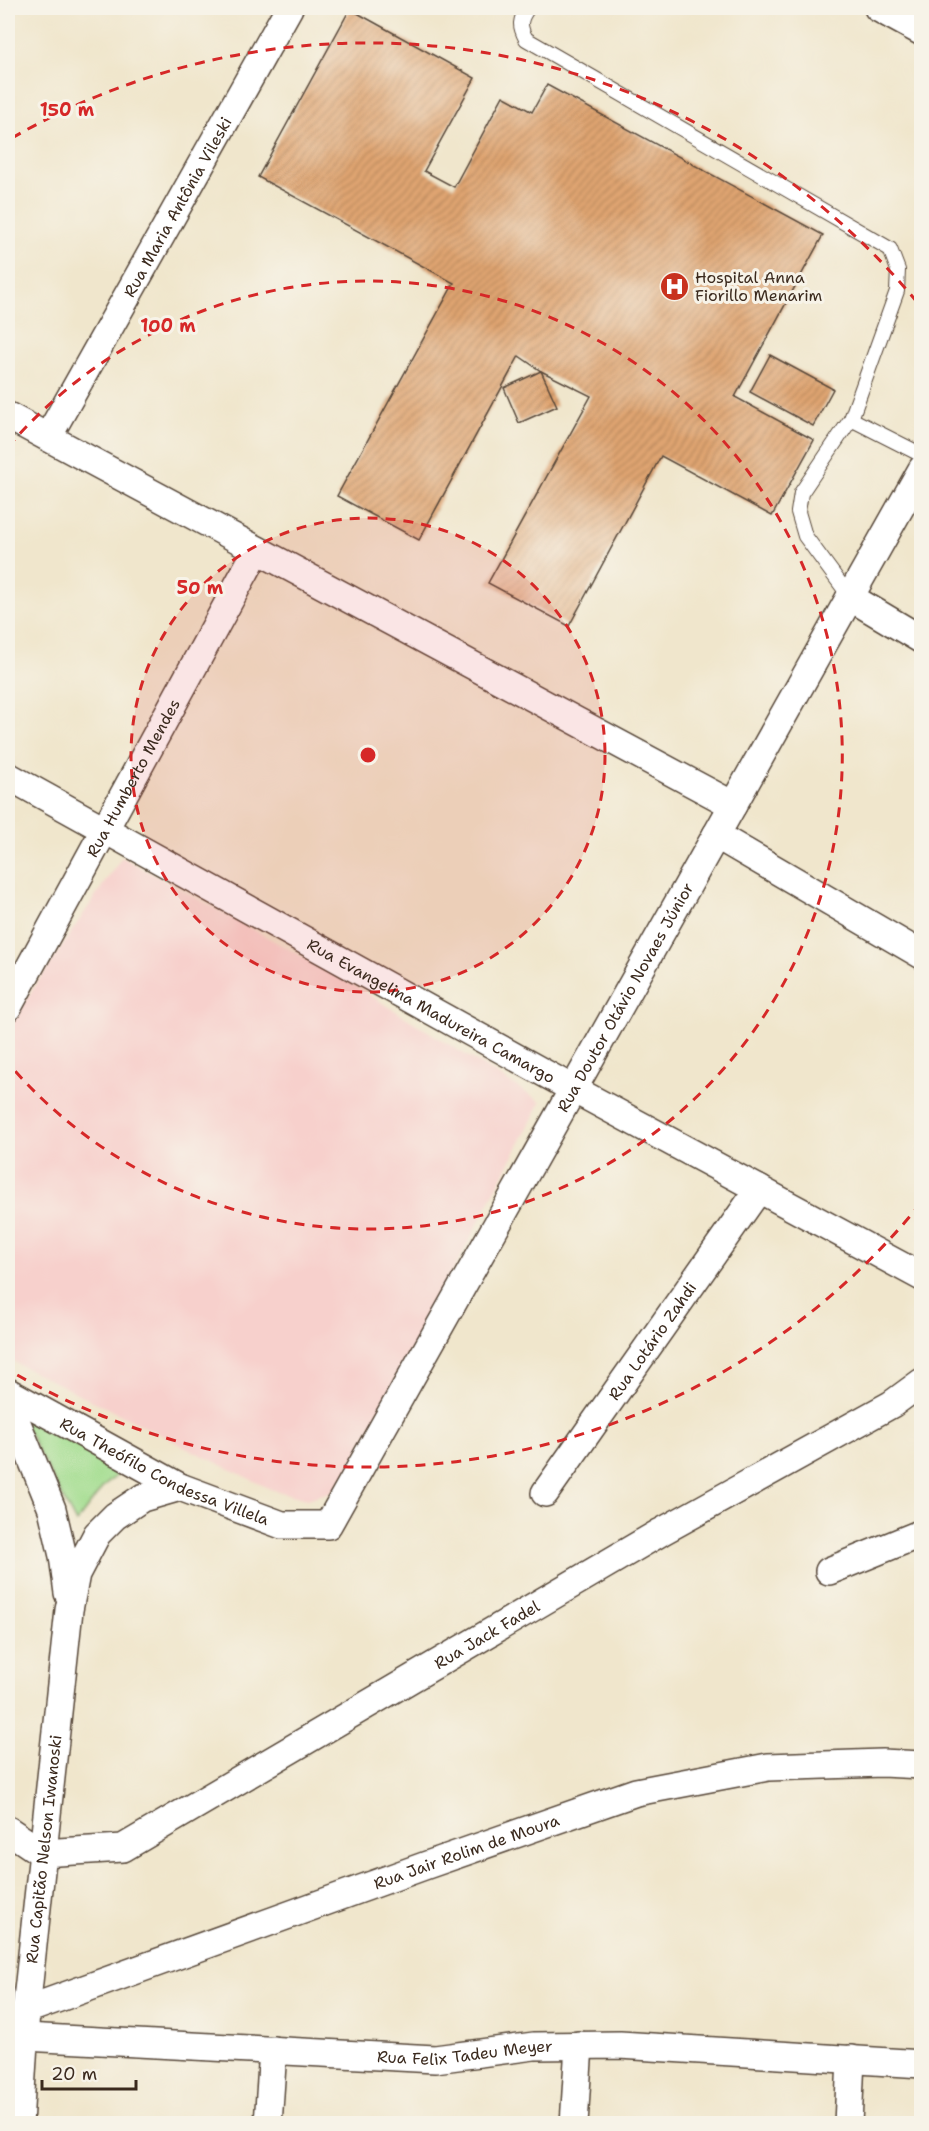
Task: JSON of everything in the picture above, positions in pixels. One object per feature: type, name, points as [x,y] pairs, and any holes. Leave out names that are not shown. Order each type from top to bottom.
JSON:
[{"type":"street","name":"Rua Maria Antônia Vileski","points":[[48,437],[288,8]]},
{"type":"street","points":[[878,8],[921,32]]},
{"type":"street","points":[[8,416],[733,805]]},
{"type":"street","name":"Rua Doutor Otávio Novaes Júnior","points":[[328,1525],[921,469]]},
{"type":"street","name":"Rua Humberto Mendes","points":[[8,1007],[257,550]]},
{"type":"street","points":[[850,597],[921,640]]},
{"type":"street","name":"Rua Evangelina Madureira Camargo","points":[[8,776],[573,1089],[921,1277]]},
{"type":"street","points":[[716,835],[921,955]]},
{"type":"street","name":"Rua Lotário Zahdi","points":[[545,1493],[759,1189]]},
{"type":"street","name":"Rua Jack Fadel","points":[[42,1852],[123,1848],[651,1538],[892,1404],[921,1382]]},
{"type":"street","name":"Rua Theófilo Condessa Villela","points":[[8,1392],[180,1486],[282,1525],[328,1525]]},
{"type":"street","name":"Rua Capitão Nelson Iwanoski","points":[[8,1401],[52,1509],[63,1556],[69,1610]]},
{"type":"street","name":"Rua Capitão Nelson Iwanoski","points":[[19,2124],[16,2036],[26,2010],[69,1610],[76,1574],[97,1534],[116,1516],[142,1498],[180,1486]]},
{"type":"street","points":[[829,1570],[921,1533]]},
{"type":"street","name":"Rua Jair Rolim de Moura","points":[[26,2010],[426,1865],[636,1792],[768,1767],[882,1763],[921,1766]]},
{"type":"street","points":[[8,1830],[42,1852]]},
{"type":"street","name":"Rua Felix Tadeu Meyer","points":[[16,2036],[435,2059],[534,2046],[620,2045],[921,2064]]},
{"type":"street","points":[[574,2124],[579,2045]]},
{"type":"street","points":[[268,2124],[273,2050]]},
{"type":"street","points":[[848,2124],[851,2059]]},
{"type":"lane","points":[[528,8],[520,18],[526,39],[890,249],[898,270],[897,291],[850,419],[801,493],[798,512],[805,536],[850,597]]},
{"type":"lane","points":[[850,419],[921,455]]},
{"type":"shaded area","points":[[122,857],[362,990],[541,1102],[340,1489],[307,1499],[270,1489],[8,1359],[8,1026]]},
{"type":"green space","points":[[19,1414],[128,1466],[103,1487],[76,1523]]},
{"type":"building","points":[[350,9],[475,78],[424,171],[454,187],[503,96],[532,112],[547,85],[823,235],[735,397],[814,440],[772,516],[661,456],[569,626],[488,583],[591,396],[541,371],[519,356],[419,540],[337,496],[454,283],[258,177]]},
{"type":"building","points":[[770,355],[833,389],[813,426],[750,392]]},
{"type":"building","points":[[541,371],[557,406],[519,423],[504,388]]},
{"type":"place","name":"Hospital Anna Fiorillo Menarim","points":[[674,286]]}]
